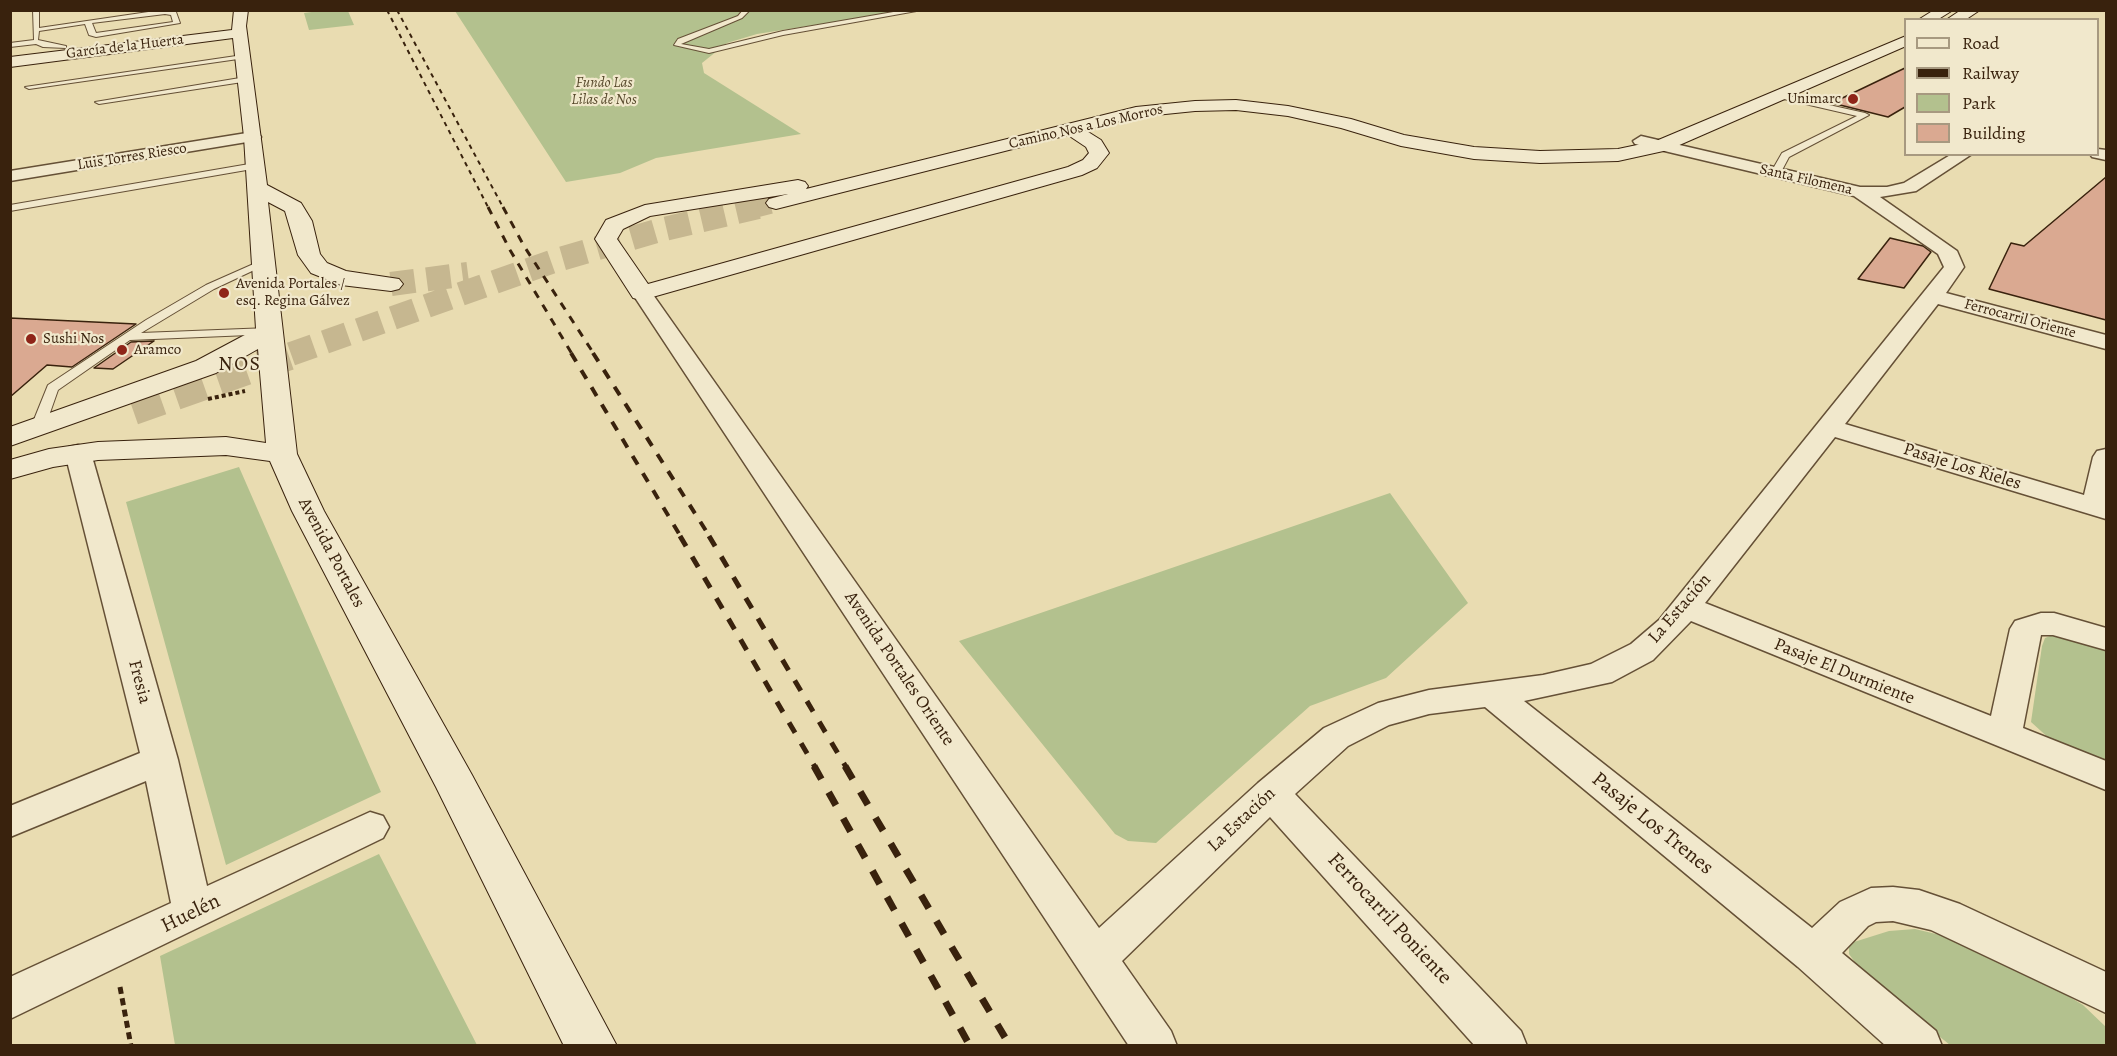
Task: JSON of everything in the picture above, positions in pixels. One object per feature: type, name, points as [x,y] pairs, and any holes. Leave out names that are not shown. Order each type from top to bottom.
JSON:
[{"type":"main road","name":"Avenida Portales","points":[[242,10],[240,29],[253,137],[262,264],[282,454],[308,512],[451,777],[591,1046]]},
{"type":"main road","points":[[1929,18],[1946,10]]},
{"type":"main road","points":[[1965,10],[1973,11]]},
{"type":"main road","points":[[1957,18],[1973,11]]},
{"type":"main road","name":"Camino Nos a Los Morros","points":[[1576,156],[1641,141],[1904,28]]},
{"type":"main road","name":"García de la Huerta","points":[[10,54],[240,29]]},
{"type":"main road","name":"García de la Huerta","points":[[10,62],[148,40]]},
{"type":"main road","name":"Camino Nos a Los Morros","points":[[776,203],[1136,112],[1186,106],[1253,106],[1325,118],[1401,140],[1446,149],[1502,156],[1618,154],[1661,146],[1904,40]]},
{"type":"main road","points":[[1071,129],[1094,144],[1099,153],[1090,164],[1075,171],[642,293],[606,239],[614,225],[631,215],[684,203],[795,187],[1039,126],[1136,112]]},
{"type":"main road","points":[[256,177],[294,207],[301,221],[309,255],[319,268],[341,278],[391,284]]},
{"type":"main road","points":[[10,437],[206,367],[269,332]]},
{"type":"main road","points":[[10,453],[132,410]]},
{"type":"main road","points":[[10,470],[40,460],[78,453],[226,446],[282,454]]},
{"type":"street","name":"Luis Torres Riesco","points":[[10,176],[253,137]]},
{"type":"street","name":"Santa Filomena","points":[[1641,141],[1860,192],[1887,192],[1910,187],[1961,156]]},
{"type":"street","name":"La Estación","points":[[1096,958],[1271,793],[1336,737],[1378,716],[1430,702],[1572,682],[1600,674],[1642,652],[1670,627],[1934,296],[1954,267],[1950,255],[1860,192]]},
{"type":"street","name":"Avenida Portales Oriente","points":[[642,293],[1155,1046]]},
{"type":"street","name":"Ferrocarril Oriente","points":[[1934,296],[2106,342]]},
{"type":"street","name":"Pasaje Los Rieles","points":[[1830,427],[2101,510],[2106,457]]},
{"type":"street","name":"Fresia","points":[[78,453],[160,760],[194,913]]},
{"type":"street","name":"Pasaje El Durmiente","points":[[1685,607],[2106,776]]},
{"type":"street","points":[[2004,736],[2023,634],[2026,629],[2041,624],[2054,624],[2106,639]]},
{"type":"street","name":"Pasaje Los Trenes","points":[[1491,693],[1813,954],[1920,1046]]},
{"type":"street","points":[[10,822],[160,760]]},
{"type":"street","name":"Ferrocarril Poniente","points":[[1271,793],[1505,1046]]},
{"type":"street","name":"Huelén","points":[[10,999],[370,827]]},
{"type":"street","points":[[1813,954],[1854,914],[1871,905],[1893,903],[1946,917],[2106,993]]},
{"type":"lane","points":[[36,10],[37,42]]},
{"type":"lane","points":[[80,15],[114,10]]},
{"type":"lane","points":[[747,10],[740,17],[680,40],[676,45],[709,51],[783,33],[919,10]]},
{"type":"lane","points":[[36,30],[88,22],[170,12],[174,13],[177,23],[96,35],[92,34],[88,22]]},
{"type":"lane","points":[[36,20],[47,19]]},
{"type":"lane","points":[[10,54],[37,42]]},
{"type":"lane","points":[[10,45],[37,42],[43,45],[64,47]]},
{"type":"lane","points":[[29,87],[243,57]]},
{"type":"lane","points":[[99,102],[246,79]]},
{"type":"lane","points":[[1775,174],[1785,156],[1865,115],[1778,95]]},
{"type":"lane","points":[[10,208],[256,177]]},
{"type":"lane","points":[[38,427],[52,388],[128,337],[210,287],[262,264]]},
{"type":"lane","points":[[128,337],[269,332]]},
{"type":"path","points":[[207,399],[274,384]]},
{"type":"path","points":[[114,951],[131,1046]]},
{"type":"green space","points":[[327,10],[348,11],[354,25],[309,30],[304,13]]},
{"type":"green space","name":"Fundo Las Lilas de Nos","points":[[455,11],[905,11],[757,34],[727,43],[702,63],[704,73],[801,134],[656,158],[620,173],[566,182]]},
{"type":"green space","points":[[239,467],[381,792],[226,865],[126,502]]},
{"type":"green space","points":[[1390,493],[1468,603],[1386,678],[1310,706],[1156,843],[1128,841],[1115,834],[959,641]]},
{"type":"green space","points":[[2055,634],[2106,647],[2106,761],[2052,741],[2031,722],[2042,646],[2045,638]]},
{"type":"green space","points":[[379,854],[477,1045],[175,1045],[160,956]]},
{"type":"green space","points":[[1915,929],[1953,938],[2048,984],[2083,1005],[2106,1027],[2106,1045],[1950,1045],[1865,976],[1849,954],[1849,947],[1854,942],[1889,931]]},
{"type":"building","points":[[1904,68],[1904,108],[1888,117],[1832,103]]},
{"type":"building","points":[[2106,177],[2106,320],[1989,289],[2011,243],[2024,246]]},
{"type":"building","points":[[1890,238],[1923,246],[1931,252],[1904,288],[1858,279]]},
{"type":"building","points":[[10,318],[136,324],[72,367],[47,365],[10,397]]},
{"type":"building","points":[[154,341],[113,369],[94,368],[131,342]]},
{"type":"tunnel","points":[[752,209],[776,203]]},
{"type":"tunnel","points":[[291,354],[557,260],[660,230],[758,207]]},
{"type":"tunnel","points":[[391,284],[468,274]]},
{"type":"tunnel","points":[[133,410],[295,353]]},
{"type":"railway","points":[[387,10],[489,209]]},
{"type":"railway","points":[[397,10],[504,209]]},
{"type":"railway","points":[[488,207],[510,250],[572,354]]},
{"type":"railway","points":[[503,207],[524,246],[594,354]]},
{"type":"railway","points":[[571,353],[681,537]]},
{"type":"railway","points":[[593,353],[710,537]]},
{"type":"railway","points":[[680,536],[815,767]]},
{"type":"railway","points":[[709,536],[846,767]]},
{"type":"railway","points":[[814,766],[970,1046]]},
{"type":"railway","points":[[845,766],[1010,1046]]},
{"type":"place","name":"Unimarc","points":[[1853,99]]},
{"type":"place","name":"Avenida Portales / esq. Regina Gálvez","points":[[224,293]]},
{"type":"place","name":"Sushi Nos","points":[[31,339]]},
{"type":"place","name":"Aramco","points":[[122,350]]},
{"type":"district","name":"NOS","points":[[240,365]]}]
